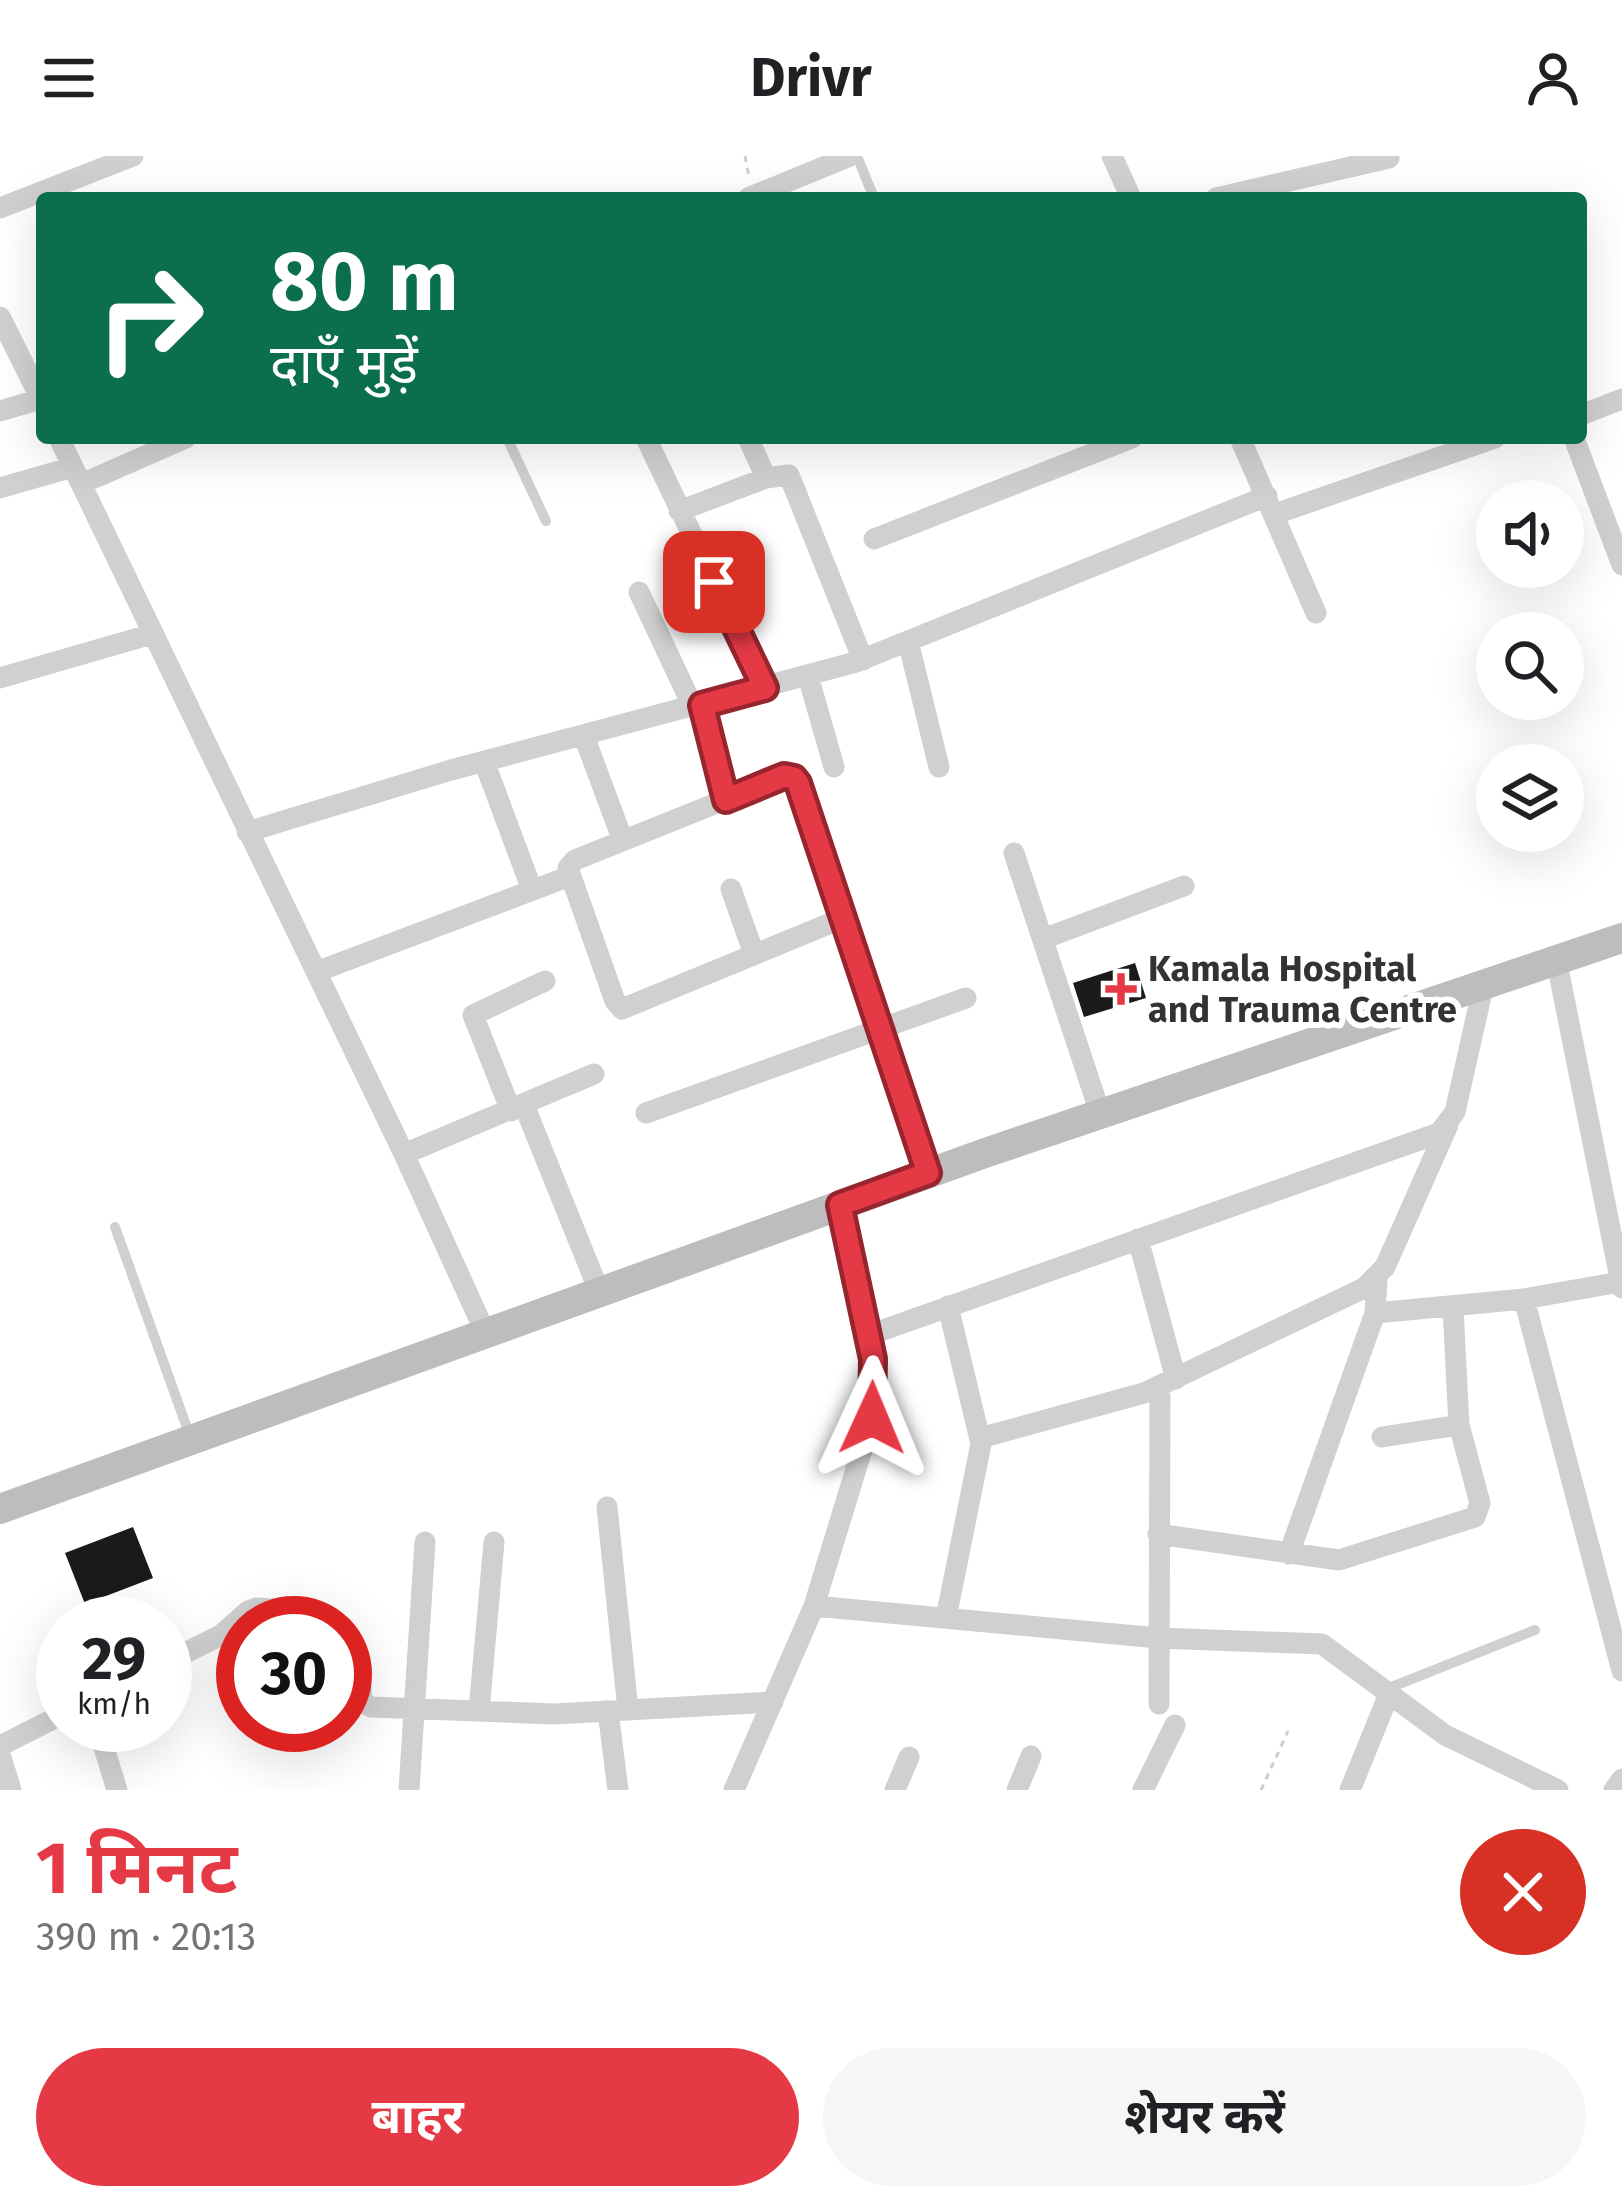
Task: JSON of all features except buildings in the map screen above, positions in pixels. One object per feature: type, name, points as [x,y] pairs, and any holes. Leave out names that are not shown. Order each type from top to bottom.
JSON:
[{"type":"main road","points":[[0,1509],[928,1173],[1622,938]]},
{"type":"street","points":[[41,192],[133,156]]},
{"type":"street","points":[[763,192],[853,156]]},
{"type":"street","points":[[1112,156],[1128,192]]},
{"type":"street","points":[[1242,192],[1389,158]]},
{"type":"street","points":[[0,208],[36,194]]},
{"type":"street","points":[[0,316],[36,388]]},
{"type":"street","points":[[1587,413],[1622,399]]},
{"type":"street","points":[[0,411],[36,402]]},
{"type":"street","points":[[62,444],[486,1334]]},
{"type":"street","points":[[0,488],[77,475],[168,444]]},
{"type":"street","points":[[649,444],[765,688]]},
{"type":"street","points":[[751,444],[766,478]]},
{"type":"street","points":[[874,539],[1117,444]]},
{"type":"street","points":[[1243,444],[1316,614]]},
{"type":"street","points":[[248,832],[484,761],[863,659],[1271,505],[1458,444]]},
{"type":"street","points":[[1576,444],[1622,565]]},
{"type":"street","points":[[680,511],[766,478],[784,474],[794,479],[863,659]]},
{"type":"street","points":[[639,592],[697,706],[726,800]]},
{"type":"street","points":[[0,677],[152,634]]},
{"type":"street","points":[[908,641],[939,767]]},
{"type":"street","points":[[808,676],[834,767]]},
{"type":"street","points":[[584,736],[623,841]]},
{"type":"street","points":[[484,761],[532,890]]},
{"type":"street","points":[[843,918],[622,1009],[615,1001],[569,864],[784,776],[794,778],[843,918],[928,1173]]},
{"type":"street","points":[[1014,853],[1100,1113]]},
{"type":"street","points":[[316,972],[570,876]]},
{"type":"street","points":[[1043,939],[1184,886]]},
{"type":"street","points":[[731,889],[754,954]]},
{"type":"street","points":[[1376,1313],[1453,1308],[1621,1285],[1556,958]]},
{"type":"street","points":[[545,981],[473,1015],[599,1291]]},
{"type":"street","points":[[1289,1554],[1376,1313],[1377,1280],[1455,1112],[1484,983]]},
{"type":"street","points":[[646,1113],[966,998]]},
{"type":"street","points":[[404,1154],[594,1074]]},
{"type":"street","points":[[869,1336],[1439,1133],[1448,1124]]},
{"type":"street","points":[[734,1790],[814,1606],[872,1418],[869,1336],[840,1205]]},
{"type":"street","points":[[1138,1239],[1168,1382],[1158,1534],[1159,1704]]},
{"type":"street","points":[[980,1438],[1168,1382],[1377,1280]]},
{"type":"street","points":[[1524,1299],[1618,1640],[1622,1671]]},
{"type":"street","points":[[946,1618],[980,1460],[980,1438],[948,1306]]},
{"type":"street","points":[[1158,1534],[1329,1560],[1349,1558],[1475,1517],[1480,1503],[1459,1425],[1453,1308]]},
{"type":"street","points":[[1382,1437],[1459,1425]]},
{"type":"street","points":[[607,1507],[618,1790]]},
{"type":"street","points":[[409,1790],[425,1542]]},
{"type":"street","points":[[479,1711],[494,1542]]},
{"type":"street","points":[[814,1606],[1158,1638],[1311,1641],[1322,1644],[1445,1736],[1558,1790]]},
{"type":"street","points":[[1350,1790],[1387,1692]]},
{"type":"street","points":[[372,1706],[618,1710],[773,1702]]},
{"type":"street","points":[[1143,1790],[1175,1725]]},
{"type":"street","points":[[11,1790],[0,1750],[36,1729]]},
{"type":"street","points":[[105,1752],[117,1790]]},
{"type":"street","points":[[1017,1790],[1030,1756]]},
{"type":"street","points":[[895,1790],[909,1757]]},
{"type":"street","points":[[1614,1790],[1622,1779]]},
{"type":"lane","points":[[853,156],[871,192]]},
{"type":"lane","points":[[510,444],[546,521]]},
{"type":"lane","points":[[116,1228],[191,1439]]},
{"type":"lane","points":[[1387,1692],[1535,1630]]},
{"type":"path","points":[[1261,1790],[1288,1731]]},
{"type":"place","name":"Kamala Hospital and Trauma Centre","points":[[1121,989]]},
{"type":"route","points":[[714,582],[765,688],[702,705],[726,800],[784,776],[798,783],[928,1173],[840,1205],[873,1359],[872,1418]]}]
